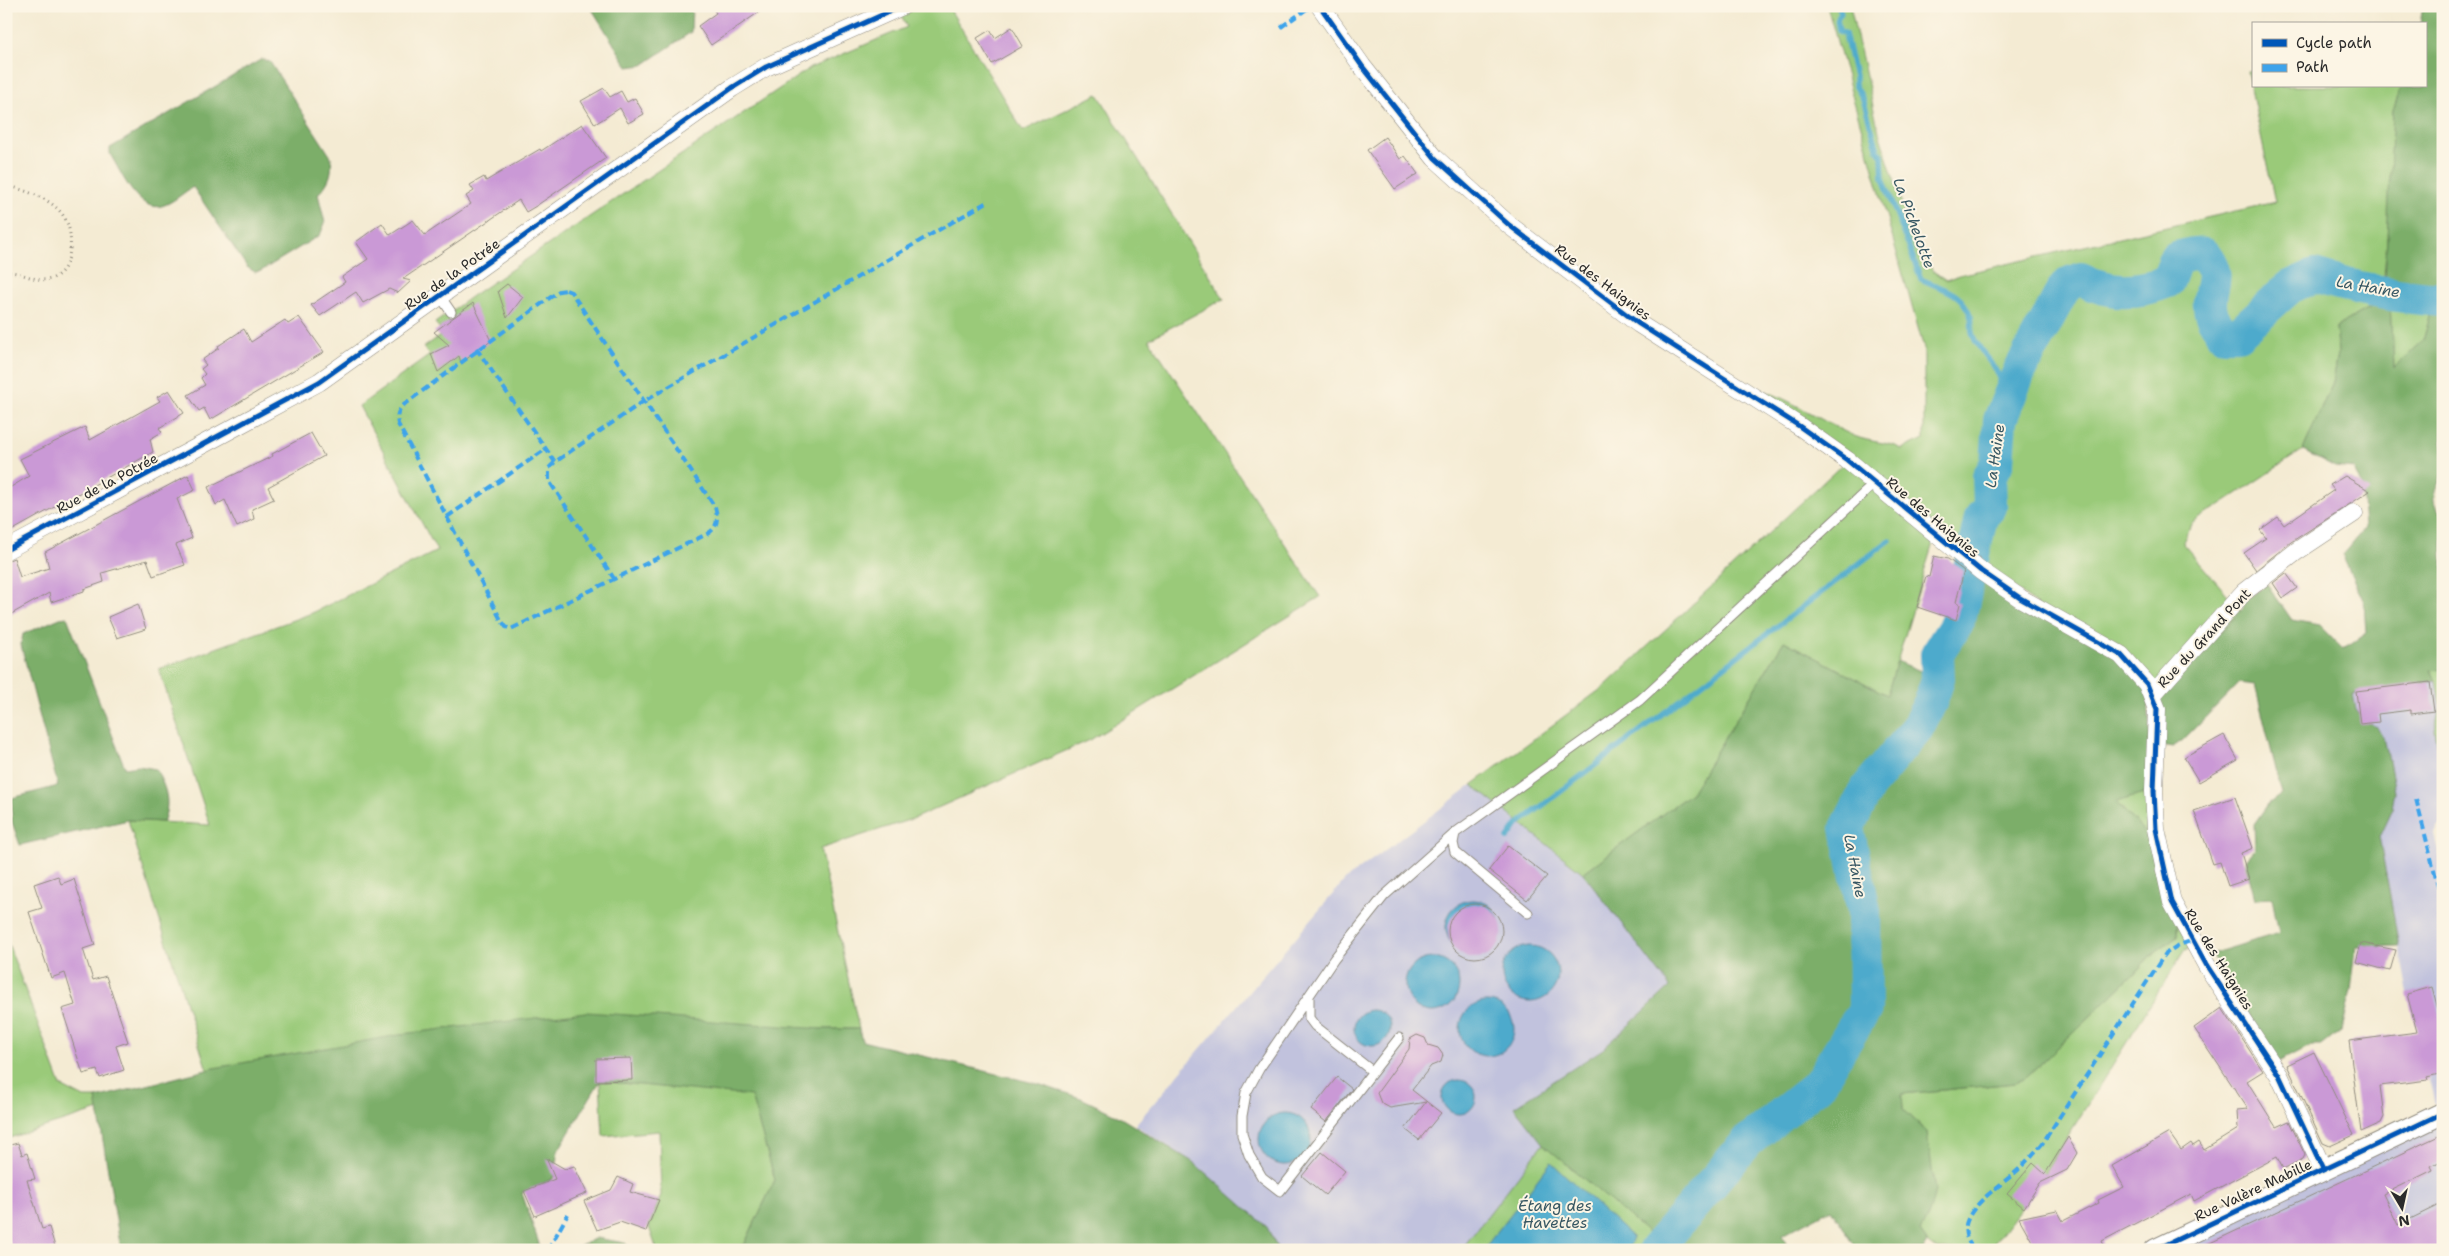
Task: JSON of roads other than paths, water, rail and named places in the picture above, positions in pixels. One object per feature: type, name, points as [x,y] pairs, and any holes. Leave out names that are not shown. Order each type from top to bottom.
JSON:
[{"type":"street","name":"Rue de la Potrée","points":[[6,550],[299,394],[766,67],[902,6]]},
{"type":"street","name":"Rue des Haignies","points":[[1320,6],[1362,66],[1435,158],[1509,225],[1640,324],[1799,426],[1847,460],[1981,571],[2020,598],[2122,655],[2136,668],[2153,694],[2157,709],[2154,791],[2156,829],[2172,902],[2207,966],[2279,1075],[2324,1169]]},
{"type":"street","name":"Rue du Grand Pont","points":[[2153,694],[2244,592],[2297,551],[2354,513]]},
{"type":"street","name":"Rue Valère Mabille","points":[[2155,1250],[2443,1113]]},
{"type":"lane","points":[[440,296],[451,312]]},
{"type":"lane","points":[[1399,1038],[1280,1191],[1262,1177],[1248,1155],[1242,1134],[1242,1116],[1246,1093],[1259,1069],[1334,960],[1384,896],[1455,833],[1640,700],[1875,483]]},
{"type":"lane","points":[[1455,833],[1453,843],[1455,852],[1528,913]]},
{"type":"lane","points":[[1310,997],[1309,1018],[1315,1026],[1372,1071]]},
{"type":"water","points":[[2385,281],[2443,289],[2443,309],[2382,301]]},
{"type":"water","points":[[1468,900],[1478,900],[1488,904],[1496,912],[1500,927],[1496,942],[1488,950],[1478,954],[1468,954],[1458,950],[1450,942],[1446,932],[1446,922],[1450,912],[1458,904]]},
{"type":"water","points":[[1530,946],[1541,948],[1550,954],[1556,963],[1558,974],[1556,985],[1550,994],[1541,1000],[1530,1002],[1519,1000],[1510,994],[1504,985],[1502,974],[1504,963],[1510,954],[1519,948]]},
{"type":"water","points":[[1427,958],[1437,958],[1447,962],[1455,970],[1459,985],[1455,1000],[1447,1008],[1437,1012],[1427,1012],[1417,1008],[1409,1000],[1405,990],[1405,980],[1409,970],[1417,962]]},
{"type":"water","points":[[1487,1002],[1497,1004],[1506,1010],[1512,1019],[1514,1029],[1512,1039],[1506,1048],[1497,1054],[1487,1056],[1477,1054],[1468,1048],[1462,1039],[1460,1029],[1462,1019],[1468,1010],[1477,1004]]},
{"type":"water","points":[[1372,1010],[1385,1015],[1390,1028],[1385,1041],[1372,1046],[1359,1041],[1354,1028],[1359,1015]]},
{"type":"water","points":[[1459,1080],[1471,1085],[1476,1097],[1471,1109],[1459,1114],[1447,1109],[1442,1097],[1447,1085]]},
{"type":"water","points":[[1285,1113],[1295,1115],[1303,1121],[1309,1129],[1311,1139],[1309,1149],[1303,1157],[1295,1163],[1285,1165],[1275,1163],[1267,1157],[1261,1149],[1259,1139],[1261,1129],[1267,1121],[1275,1115]]},
{"type":"water","name":"Étang des Havettes","points":[[1551,1162],[1633,1238],[1628,1250],[1483,1250]]},
{"type":"waterway","name":"La Pichelotte","points":[[1839,6],[1841,13],[1837,18],[1839,31],[1845,34],[1855,76],[1855,85],[1863,99],[1878,150],[1882,156],[1883,178],[1921,279],[1951,292],[1963,302],[1971,317],[1972,334],[1979,347],[2000,378],[2014,383]]},
{"type":"waterway","name":"La Haine","points":[[1655,1250],[1748,1141],[1818,1085],[1865,1009],[1864,911],[1847,828],[1868,787],[1917,728],[1930,703],[1938,679],[1937,654],[1960,615],[1981,517],[1990,507],[1989,477],[1997,463],[2000,420],[2019,372],[2063,290],[2070,283],[2081,279],[2113,289],[2135,290],[2146,288],[2168,281],[2176,258],[2193,254],[2205,255],[2213,271],[2214,278],[2210,297],[2211,313],[2223,334],[2238,334],[2290,287],[2314,276],[2378,292],[2443,300]]},
{"type":"waterway","points":[[1508,838],[1517,825],[1890,540]]}]
